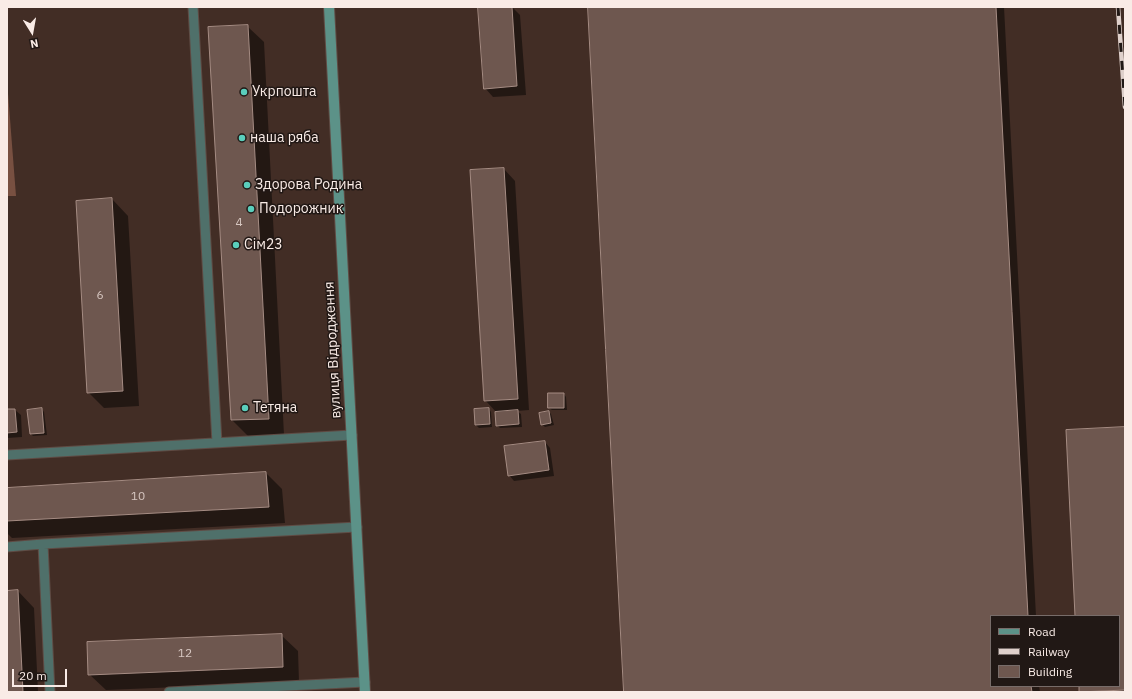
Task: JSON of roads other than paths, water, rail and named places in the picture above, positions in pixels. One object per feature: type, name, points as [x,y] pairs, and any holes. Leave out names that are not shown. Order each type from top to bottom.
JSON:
[{"type":"street","name":"вулиця Відродження","points":[[330,7],[365,687]]},
{"type":"lane","points":[[192,7],[217,443]]},
{"type":"lane","points":[[7,455],[352,435]]},
{"type":"lane","points":[[7,547],[357,527]]},
{"type":"lane","points":[[43,544],[50,692]]},
{"type":"lane","points":[[169,692],[365,687]]},
{"type":"railway","points":[[1118,7],[1125,107]]},
{"type":"place","name":"Укрпошта","points":[[244,92]]},
{"type":"place","name":"наша ряба","points":[[242,138]]},
{"type":"place","name":"Здорова Родина","points":[[247,185]]},
{"type":"place","name":"Подорожник","points":[[251,209]]},
{"type":"place","name":"Сім23","points":[[236,245]]},
{"type":"place","name":"Тетяна","points":[[245,408]]}]
